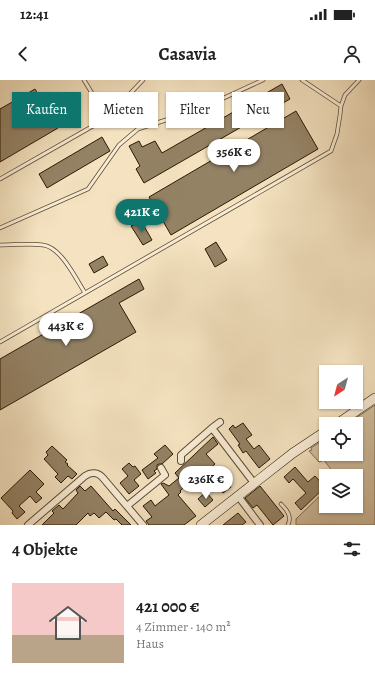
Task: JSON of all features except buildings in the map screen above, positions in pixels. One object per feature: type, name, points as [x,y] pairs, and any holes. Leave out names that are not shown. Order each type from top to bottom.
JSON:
[{"type":"main road","points":[[347,417],[375,398]]},
{"type":"main road","points":[[201,525],[293,453],[319,436]]},
{"type":"street","points":[[181,461],[181,455],[220,422]]},
{"type":"street","points":[[212,428],[254,483]]},
{"type":"street","points":[[127,506],[165,475],[161,468]]},
{"type":"street","points":[[28,525],[85,476],[91,473],[98,474],[103,478],[143,525]]},
{"type":"street","points":[[238,496],[260,525]]},
{"type":"lane","points":[[84,80],[92,92]]},
{"type":"lane","points":[[132,92],[143,80]]},
{"type":"lane","points":[[0,228],[88,190],[119,145],[138,129],[200,109],[263,80]]},
{"type":"lane","points":[[302,80],[341,106]]},
{"type":"lane","points":[[0,342],[331,151],[337,134],[341,106],[345,95],[360,80]]},
{"type":"lane","points":[[0,179],[90,128]]},
{"type":"lane","points":[[0,245],[44,245],[52,248],[66,263],[85,293]]},
{"type":"lane","points":[[281,504],[290,516],[288,525]]},
{"type":"shaded area","points":[[375,405],[375,525],[296,525],[296,519],[319,497],[319,513],[363,513],[363,469],[331,469],[325,461],[363,461],[363,417],[357,417]]},
{"type":"shaded area","points":[[319,443],[319,461],[322,461],[319,462],[309,451],[312,450],[311,448]]}]
